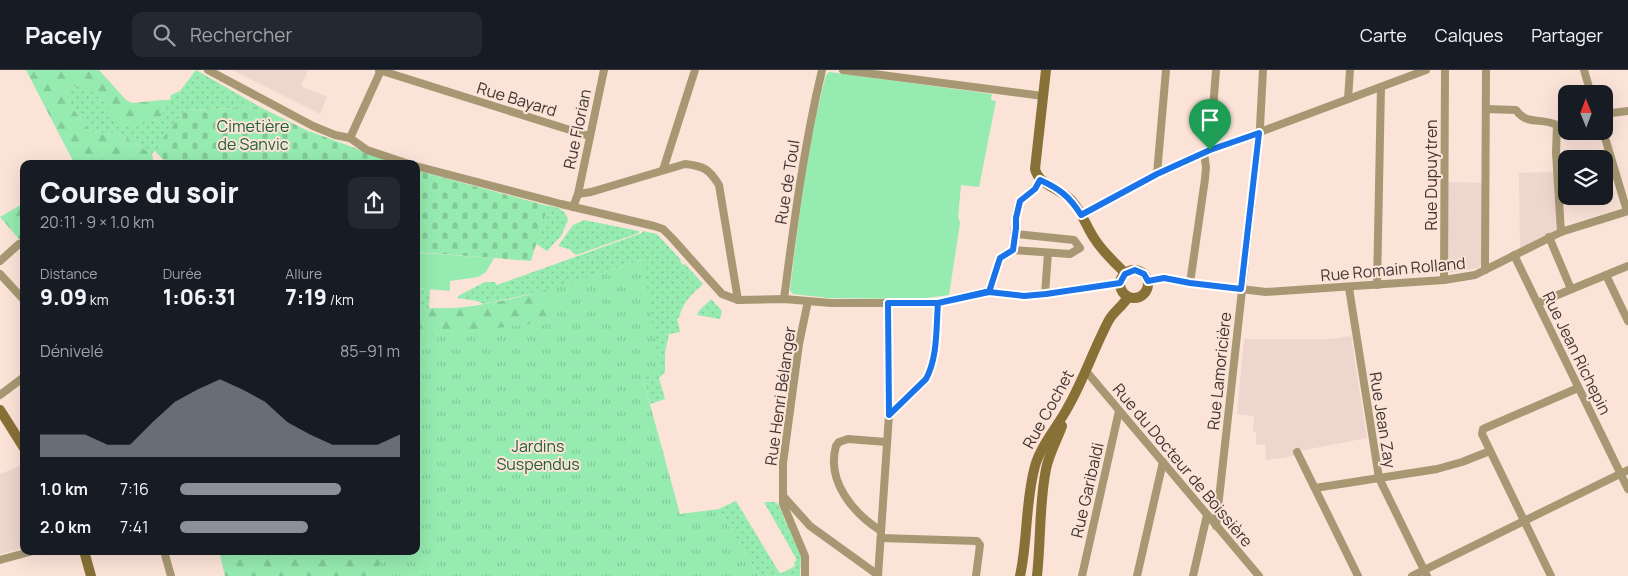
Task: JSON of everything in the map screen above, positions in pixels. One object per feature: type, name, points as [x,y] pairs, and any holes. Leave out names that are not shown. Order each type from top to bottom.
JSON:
[{"type":"street","points":[[210,70],[313,126],[335,135],[350,138],[367,150],[398,160]]},
{"type":"street","name":"Rue Bayard","points":[[381,70],[589,136]]},
{"type":"street","points":[[350,138],[381,70]]},
{"type":"street","name":"Rue Florian","points":[[573,207],[578,194],[604,70]]},
{"type":"street","points":[[663,170],[695,70]]},
{"type":"street","name":"Rue de Toul","points":[[784,299],[796,202],[814,100],[822,70]]},
{"type":"street","points":[[843,70],[890,73],[1043,96]]},
{"type":"street","points":[[420,167],[654,226],[663,230],[722,294],[738,300],[784,299],[938,303],[989,292],[1024,296],[1046,294],[1122,278],[1131,270],[1138,270],[1144,274],[1148,281],[1148,289],[1143,295],[1136,298],[1128,297],[1122,291],[1122,278],[1093,237],[1073,202],[1063,192],[1040,180],[1035,169],[1046,70]]},
{"type":"street","points":[[1157,174],[1166,70]]},
{"type":"street","points":[[1190,283],[1205,179],[1216,70]]},
{"type":"street","name":"Rue Lamoricière","points":[[1216,526],[1239,329],[1241,289],[1259,133],[1263,70]]},
{"type":"street","points":[[1348,99],[1350,70]]},
{"type":"street","points":[[1081,215],[1157,174],[1207,152],[1426,70]]},
{"type":"street","name":"Rue Dupuytren","points":[[1444,280],[1445,70]]},
{"type":"street","points":[[1485,270],[1486,70]]},
{"type":"street","points":[[1584,70],[1588,85]]},
{"type":"street","points":[[1377,285],[1381,87]]},
{"type":"street","points":[[1486,109],[1516,110],[1526,120],[1551,122],[1556,125],[1561,232]]},
{"type":"street","points":[[1613,113],[1628,111]]},
{"type":"street","points":[[1606,140],[1628,211]]},
{"type":"street","points":[[578,194],[685,164],[701,166],[712,175],[719,185],[738,300]]},
{"type":"street","points":[[1013,250],[1016,218],[1020,201],[1035,189],[1040,180]]},
{"type":"street","name":"Rue Romain Rolland","points":[[1148,281],[1164,278],[1266,292],[1349,288],[1444,280],[1475,275],[1549,237],[1628,211]]},
{"type":"street","points":[[989,292],[1000,258],[1013,250],[1070,254],[1080,248],[1074,240],[1015,234]]},
{"type":"street","points":[[1549,237],[1571,289]]},
{"type":"street","points":[[0,260],[20,244]]},
{"type":"street","points":[[1046,294],[1048,253]]},
{"type":"street","name":"Rue Jean Richepin","points":[[1514,255],[1578,388],[1624,472],[1628,489]]},
{"type":"street","points":[[1538,303],[1628,266]]},
{"type":"street","points":[[0,274],[20,296]]},
{"type":"street","points":[[1606,275],[1628,321]]},
{"type":"street","name":"Rue Jean Zay","points":[[1349,288],[1378,478],[1425,573]]},
{"type":"street","name":"Rue Cochet","points":[[1020,576],[1035,465],[1041,451],[1068,407],[1110,318],[1124,304],[1128,297]]},
{"type":"street","name":"Rue Henri Bélanger","points":[[805,576],[805,556],[784,508],[783,463],[799,344],[808,301]]},
{"type":"street","points":[[878,576],[889,415],[888,303]]},
{"type":"street","points":[[889,415],[926,379],[930,372],[935,344],[938,303]]},
{"type":"street","name":"Rue du Docteur de Boissière","points":[[1086,371],[1258,576]]},
{"type":"street","points":[[0,395],[20,380]]},
{"type":"street","points":[[1551,576],[1482,434],[1483,429],[1578,388]]},
{"type":"street","points":[[1037,576],[1040,506],[1046,466],[1068,407]]},
{"type":"street","points":[[0,410],[20,442]]},
{"type":"street","name":"Rue Garibaldi","points":[[1082,576],[1119,411]]},
{"type":"street","points":[[887,442],[843,440],[836,446],[835,474],[844,497],[881,535],[977,542],[980,545],[976,576]]},
{"type":"street","points":[[1315,488],[1437,469],[1462,462],[1490,450]]},
{"type":"street","points":[[1298,452],[1358,576]]},
{"type":"street","points":[[1137,576],[1163,462]]},
{"type":"street","points":[[1412,576],[1425,573],[1524,521],[1624,472]]},
{"type":"street","points":[[783,496],[810,526],[878,576]]},
{"type":"street","points":[[1193,576],[1207,515]]},
{"type":"street","points":[[0,560],[20,555]]},
{"type":"street","points":[[85,555],[90,576]]},
{"type":"street","points":[[165,555],[171,576]]},
{"type":"shaded area","points":[[232,70],[308,70],[301,86],[327,97],[320,114]]},
{"type":"shaded area","points":[[1554,172],[1557,225],[1555,230],[1520,248],[1519,173]]},
{"type":"shaded area","points":[[1448,182],[1482,183],[1481,264],[1479,268],[1450,273],[1448,270]]},
{"type":"shaded area","points":[[1351,336],[1367,438],[1294,452],[1294,456],[1266,460],[1265,444],[1256,445],[1256,432],[1253,432],[1254,416],[1237,414],[1244,339],[1332,339]]},
{"type":"shaded area","points":[[20,466],[20,549],[0,554],[0,474]]},
{"type":"green space","points":[[26,70],[99,70],[126,100],[132,103],[164,100],[163,113],[158,119],[132,127],[113,121],[101,99],[80,84],[69,88],[66,93],[72,108],[92,132],[107,134],[116,132],[152,154],[153,160],[72,159]]},
{"type":"green space","points":[[196,70],[260,107],[185,110],[152,154],[116,132],[107,134],[92,132],[72,108],[66,93],[69,88],[80,84],[93,91],[110,109],[163,113],[164,100],[170,100],[171,95],[180,91]]},
{"type":"green space","points":[[829,72],[992,94],[991,100],[996,101],[979,187],[961,185],[958,218],[960,223],[949,295],[919,299],[829,298],[793,294],[790,290],[809,155],[819,101],[826,75]]},
{"type":"green space","name":"Cimetière de Sanvic","points":[[260,107],[306,130],[387,160],[163,160],[154,150],[185,110]]},
{"type":"green space","points":[[420,171],[548,206],[531,261],[420,252]]},
{"type":"green space","points":[[20,205],[20,240],[0,217]]},
{"type":"green space","points":[[548,206],[561,210],[568,220],[561,236],[547,251],[536,244]]},
{"type":"green space","points":[[584,220],[639,231],[639,233],[576,255],[569,249],[558,246],[573,225]]},
{"type":"green space","points":[[643,231],[657,234],[681,260],[683,265],[685,264],[703,284],[688,299],[679,318],[677,318],[680,332],[669,334],[665,353],[665,372],[659,378],[665,399],[650,404],[643,378],[642,260],[553,289],[484,304],[458,298],[458,296],[485,282],[495,282],[497,285],[642,233]]},
{"type":"green space","points":[[420,253],[494,258],[486,272],[478,277],[450,281],[450,291],[420,288]]},
{"type":"green space","points":[[643,260],[659,369],[591,316],[420,341],[420,308],[473,306],[516,298]]},
{"type":"green space","name":"Jardins Suspendus","points":[[643,260],[659,369],[643,379],[680,514],[719,509],[759,576],[380,576],[379,564],[400,555],[420,555],[420,337],[549,322],[553,289]]},
{"type":"green space","points":[[420,288],[430,289],[429,308],[420,308]]},
{"type":"green space","points":[[711,299],[722,311],[720,319],[697,315]]},
{"type":"green space","points":[[736,501],[779,572],[782,573],[795,566],[794,562],[797,560],[764,502],[775,502],[778,504],[801,556],[800,576],[759,576],[719,509]]},
{"type":"green space","points":[[220,555],[401,555],[380,564],[380,576],[225,576]]},
{"type":"route","points":[[1210,150],[1157,174],[1081,215],[1073,202],[1063,192],[1040,180],[1035,189],[1020,201],[1016,218],[1013,250],[1000,258],[989,292],[938,303],[888,303],[889,415],[926,379],[930,372],[934,357],[938,303],[986,292],[989,292],[994,292],[1024,296],[1120,283],[1122,277],[1131,270],[1142,272],[1148,281],[1164,278],[1241,289],[1259,133],[1210,150]]}]
